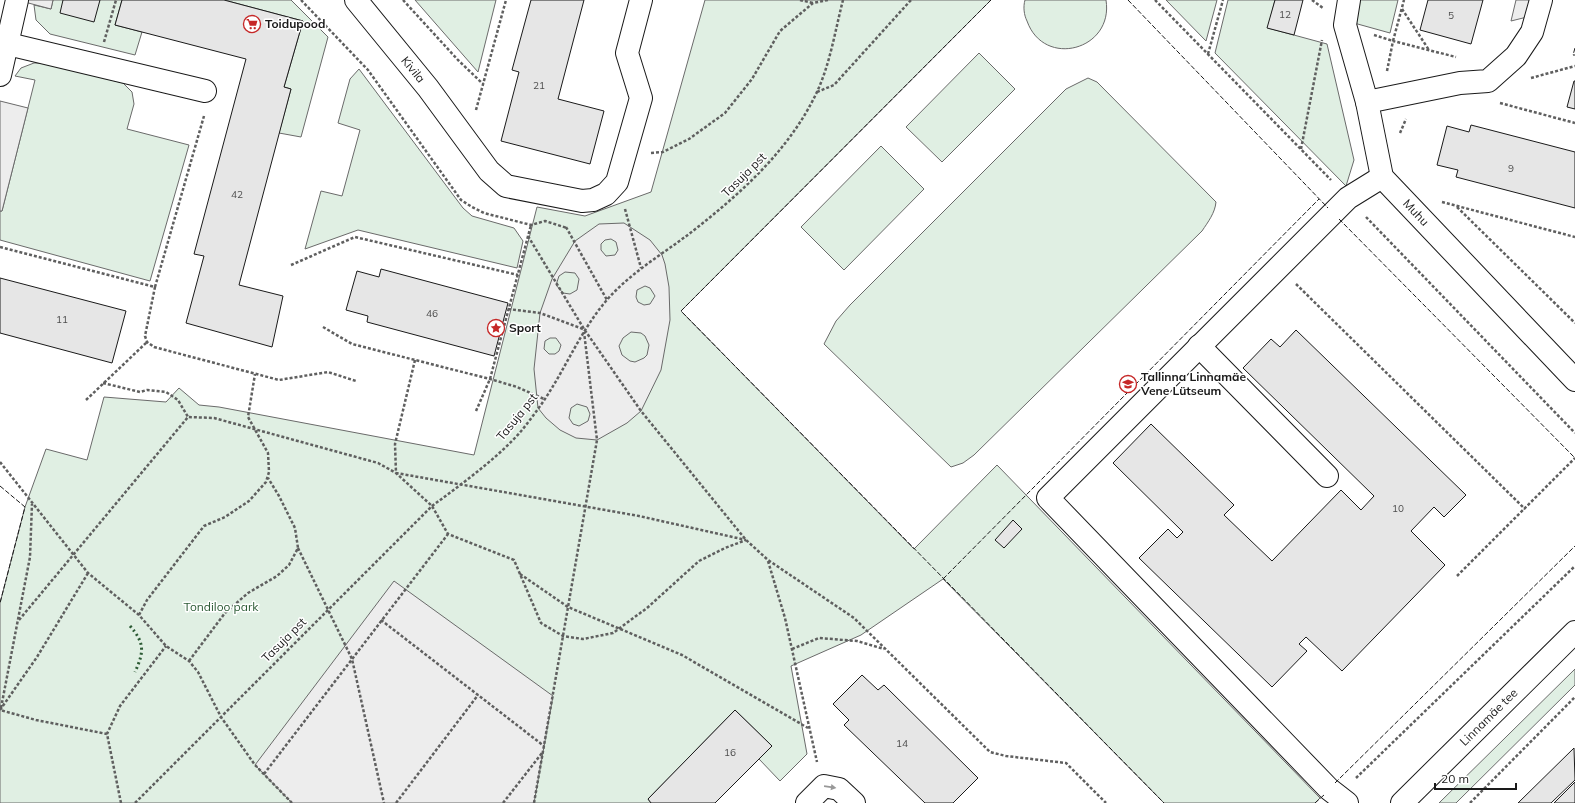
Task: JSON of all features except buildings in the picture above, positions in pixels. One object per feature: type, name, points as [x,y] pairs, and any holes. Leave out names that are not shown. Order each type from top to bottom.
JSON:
[{"type":"street","points":[[0,75],[8,44],[16,0]]},
{"type":"street","name":"Kivila","points":[[356,0],[428,88],[468,140],[489,171],[506,186],[582,201],[593,200],[606,194],[617,182]]},
{"type":"street","points":[[617,182],[641,98],[627,53],[641,0]]},
{"type":"street","points":[[1342,799],[1329,789],[1048,498],[1348,198],[1382,177],[1367,102],[1345,25],[1348,0]]},
{"type":"street","points":[[1367,102],[1460,82],[1488,81],[1516,56],[1532,32],[1540,0]]},
{"type":"street","points":[[8,44],[205,91]]},
{"type":"street","name":"Muhu","points":[[1382,177],[1575,380]]},
{"type":"street","points":[[1199,346],[1327,476]]},
{"type":"street","name":"Linnamäe tee","points":[[1402,803],[1575,632]]},
{"type":"street","points":[[808,803],[824,786],[839,789],[854,803]]},
{"type":"path","points":[[97,65],[116,0]]},
{"type":"path","points":[[301,0],[368,70],[461,200],[484,213],[531,225],[545,221],[567,228]]},
{"type":"path","points":[[403,0],[458,60],[483,84]]},
{"type":"path","points":[[468,140],[506,0]]},
{"type":"path","points":[[800,0],[813,3],[828,0]]},
{"type":"path","name":"Tasuja pst","points":[[135,803],[327,609],[432,506],[513,440],[544,399],[584,330],[607,300],[641,268],[662,255],[726,206],[767,165],[792,136],[817,92],[828,62],[843,0]]},
{"type":"path","points":[[817,92],[834,85],[911,0]]},
{"type":"path","points":[[1208,54],[1223,0]]},
{"type":"path","points":[[1388,71],[1393,42],[1404,0]]},
{"type":"path","points":[[627,148],[645,153],[663,152],[689,139],[725,113],[752,79],[780,31],[813,3]]},
{"type":"path","points":[[1402,9],[1429,50]]},
{"type":"path","points":[[1345,25],[1393,42],[1460,58]]},
{"type":"path","points":[[1301,149],[1324,34]]},
{"type":"path","points":[[1529,78],[1575,66]]},
{"type":"path","points":[[205,91],[209,100],[155,288],[145,336],[147,342],[154,347],[176,354],[279,380],[328,372],[356,381]]},
{"type":"path","points":[[1498,103],[1575,123]]},
{"type":"path","points":[[1398,135],[1408,116]]},
{"type":"path","points":[[617,182],[641,268]]},
{"type":"path","points":[[546,194],[567,228],[607,300]]},
{"type":"path","points":[[1440,202],[1575,237]]},
{"type":"path","points":[[1457,206],[1575,323]]},
{"type":"path","points":[[476,411],[490,379],[531,225]]},
{"type":"path","points":[[528,236],[584,330],[641,411],[746,540],[768,560],[854,618],[990,752],[1006,756],[1066,763],[1106,803]]},
{"type":"path","points":[[290,264],[356,237],[518,275]]},
{"type":"path","points":[[0,247],[155,288]]},
{"type":"path","points":[[1278,268],[1332,318],[1525,509]]},
{"type":"path","points":[[508,309],[540,313],[584,330]]},
{"type":"path","points":[[323,327],[352,344],[490,379],[517,387],[544,399]]},
{"type":"path","points":[[534,803],[597,440],[584,330]]},
{"type":"path","points":[[86,400],[147,342]]},
{"type":"path","points":[[396,473],[395,444],[415,360]]},
{"type":"path","points":[[255,374],[248,417],[268,453],[268,478],[295,528],[298,548],[352,659],[384,803]]},
{"type":"path","points":[[103,383],[140,392],[147,390],[166,392],[178,400],[188,417]]},
{"type":"path","points":[[188,417],[214,418],[256,429],[378,463],[396,473],[432,506],[448,534],[514,560],[541,623],[563,636],[583,639],[613,633],[647,608],[699,561],[725,548],[746,540]]},
{"type":"path","points":[[19,620],[74,556],[188,417]]},
{"type":"path","points":[[1457,576],[1575,458]]},
{"type":"path","points":[[0,462],[88,573],[139,615],[166,646],[189,661],[198,672],[221,717],[255,765],[292,803]]},
{"type":"path","points":[[396,473],[639,516],[746,540]]},
{"type":"path","points":[[139,615],[147,600],[204,526],[225,517],[249,501],[268,478]]},
{"type":"path","points":[[0,710],[19,620],[30,557],[32,503]]},
{"type":"path","points":[[264,774],[448,534]]},
{"type":"path","points":[[189,661],[224,613],[248,593],[278,576],[289,565],[298,548]]},
{"type":"path","points":[[768,560],[785,618],[808,728],[824,786]]},
{"type":"path","points":[[1342,799],[1575,566]]},
{"type":"path","points":[[88,573],[37,657],[0,710],[36,720],[107,734]]},
{"type":"path","points":[[519,574],[568,607],[682,655],[808,728]]},
{"type":"path","points":[[381,620],[544,746]]},
{"type":"path","points":[[792,649],[819,638],[857,641],[885,649]]},
{"type":"path","points":[[121,803],[107,734],[120,706],[166,646]]},
{"type":"path","points":[[396,803],[478,695]]},
{"type":"path","points":[[1470,803],[1575,697]]},
{"type":"path","points":[[504,803],[543,751]]},
{"type":"green space","points":[[53,0],[122,0],[115,25],[142,32],[135,55],[50,34],[36,20],[34,5],[51,9]]},
{"type":"green space","points":[[224,0],[291,0],[328,37],[301,137],[279,133],[291,89],[284,87],[303,21]]},
{"type":"green space","points":[[415,0],[496,0],[478,72]]},
{"type":"green space","name":"Tondiloo park","points":[[705,0],[991,0],[681,311],[914,549],[997,465],[1320,798],[1315,803],[1164,803],[943,579],[861,635],[791,666],[807,754],[780,781],[759,759],[772,746],[735,710],[648,799],[651,803],[0,803],[0,603],[25,507],[46,449],[87,460],[104,397],[166,402],[179,388],[199,405],[219,407],[474,455],[537,207],[585,216],[651,192]]},
{"type":"green space","points":[[1025,0],[1106,0],[1106,17],[1099,31],[1089,41],[1076,47],[1062,49],[1048,45],[1036,36],[1025,16]]},
{"type":"green space","points":[[1166,0],[1217,0],[1206,41]]},
{"type":"green space","points":[[1228,0],[1275,0],[1268,28],[1327,44],[1354,160],[1346,186],[1215,53]]},
{"type":"green space","points":[[1358,0],[1398,0],[1390,33],[1354,23]]},
{"type":"green space","points":[[979,53],[1015,89],[942,162],[906,127]]},
{"type":"green space","points":[[34,63],[46,63],[123,83],[132,92],[134,104],[127,129],[189,145],[150,281],[0,240],[0,211],[2,211],[35,80],[15,76],[21,68]]},
{"type":"green space","points":[[359,69],[463,208],[472,216],[514,228],[523,241],[517,268],[358,230],[305,249],[321,191],[342,196],[360,130],[338,123],[350,79]]},
{"type":"green space","points":[[1088,78],[1097,82],[1216,202],[1214,210],[1202,231],[974,455],[963,463],[951,467],[824,344],[836,321],[850,305],[1066,89]]},
{"type":"green space","points":[[881,146],[924,189],[844,270],[801,227]]},
{"type":"green space","points":[[1575,669],[1575,685],[1456,803],[1439,803]]},
{"type":"shaded area","points":[[17,0],[53,0],[51,9]]},
{"type":"shaded area","points":[[1516,0],[1531,0],[1527,17],[1511,21]]},
{"type":"shaded area","points":[[0,101],[28,108],[2,211],[0,211]]},
{"type":"shaded area","points":[[624,223],[650,240],[662,255],[669,287],[670,320],[661,370],[641,411],[627,423],[597,440],[576,438],[560,430],[546,418],[538,408],[534,369],[540,313],[552,279],[575,241],[599,224]],"holes":[[[611,239],[616,242],[618,250],[615,255],[606,256],[601,250],[601,244],[605,240]],[[565,272],[575,273],[579,279],[577,290],[570,294],[563,293],[556,285],[559,276]],[[645,286],[650,288],[655,296],[650,304],[644,305],[638,302],[636,297],[637,290]],[[631,332],[641,333],[645,336],[649,345],[647,355],[635,362],[630,361],[622,355],[619,346],[623,338]],[[550,338],[556,338],[561,345],[559,351],[555,354],[549,354],[544,349],[545,341]],[[577,404],[587,407],[590,414],[588,421],[579,426],[573,424],[569,418],[571,408]]]},
{"type":"shaded area","points":[[394,581],[553,696],[534,803],[292,803],[255,765]]},
{"type":"hedge","points":[[130,626],[135,632],[142,648],[135,672]]},
{"type":"fence","points":[[991,0],[681,311],[1164,803]]},
{"type":"fence","points":[[1128,0],[1328,208]]},
{"type":"fence","points":[[1575,48],[1573,55],[1575,55]]},
{"type":"fence","points":[[943,579],[1319,199]]},
{"type":"fence","points":[[1339,219],[1575,458]]},
{"type":"fence","points":[[0,486],[25,507],[0,603]]},
{"type":"fence","points":[[1335,783],[1575,546]]},
{"type":"fence","points":[[1315,803],[1324,795]]},
{"type":"place","name":"Toidupood","points":[[252,24]]},
{"type":"place","name":"Sport","points":[[496,328]]},
{"type":"place","name":"Tallinna Linnamäe Vene Lütseum","points":[[1128,384]]}]
